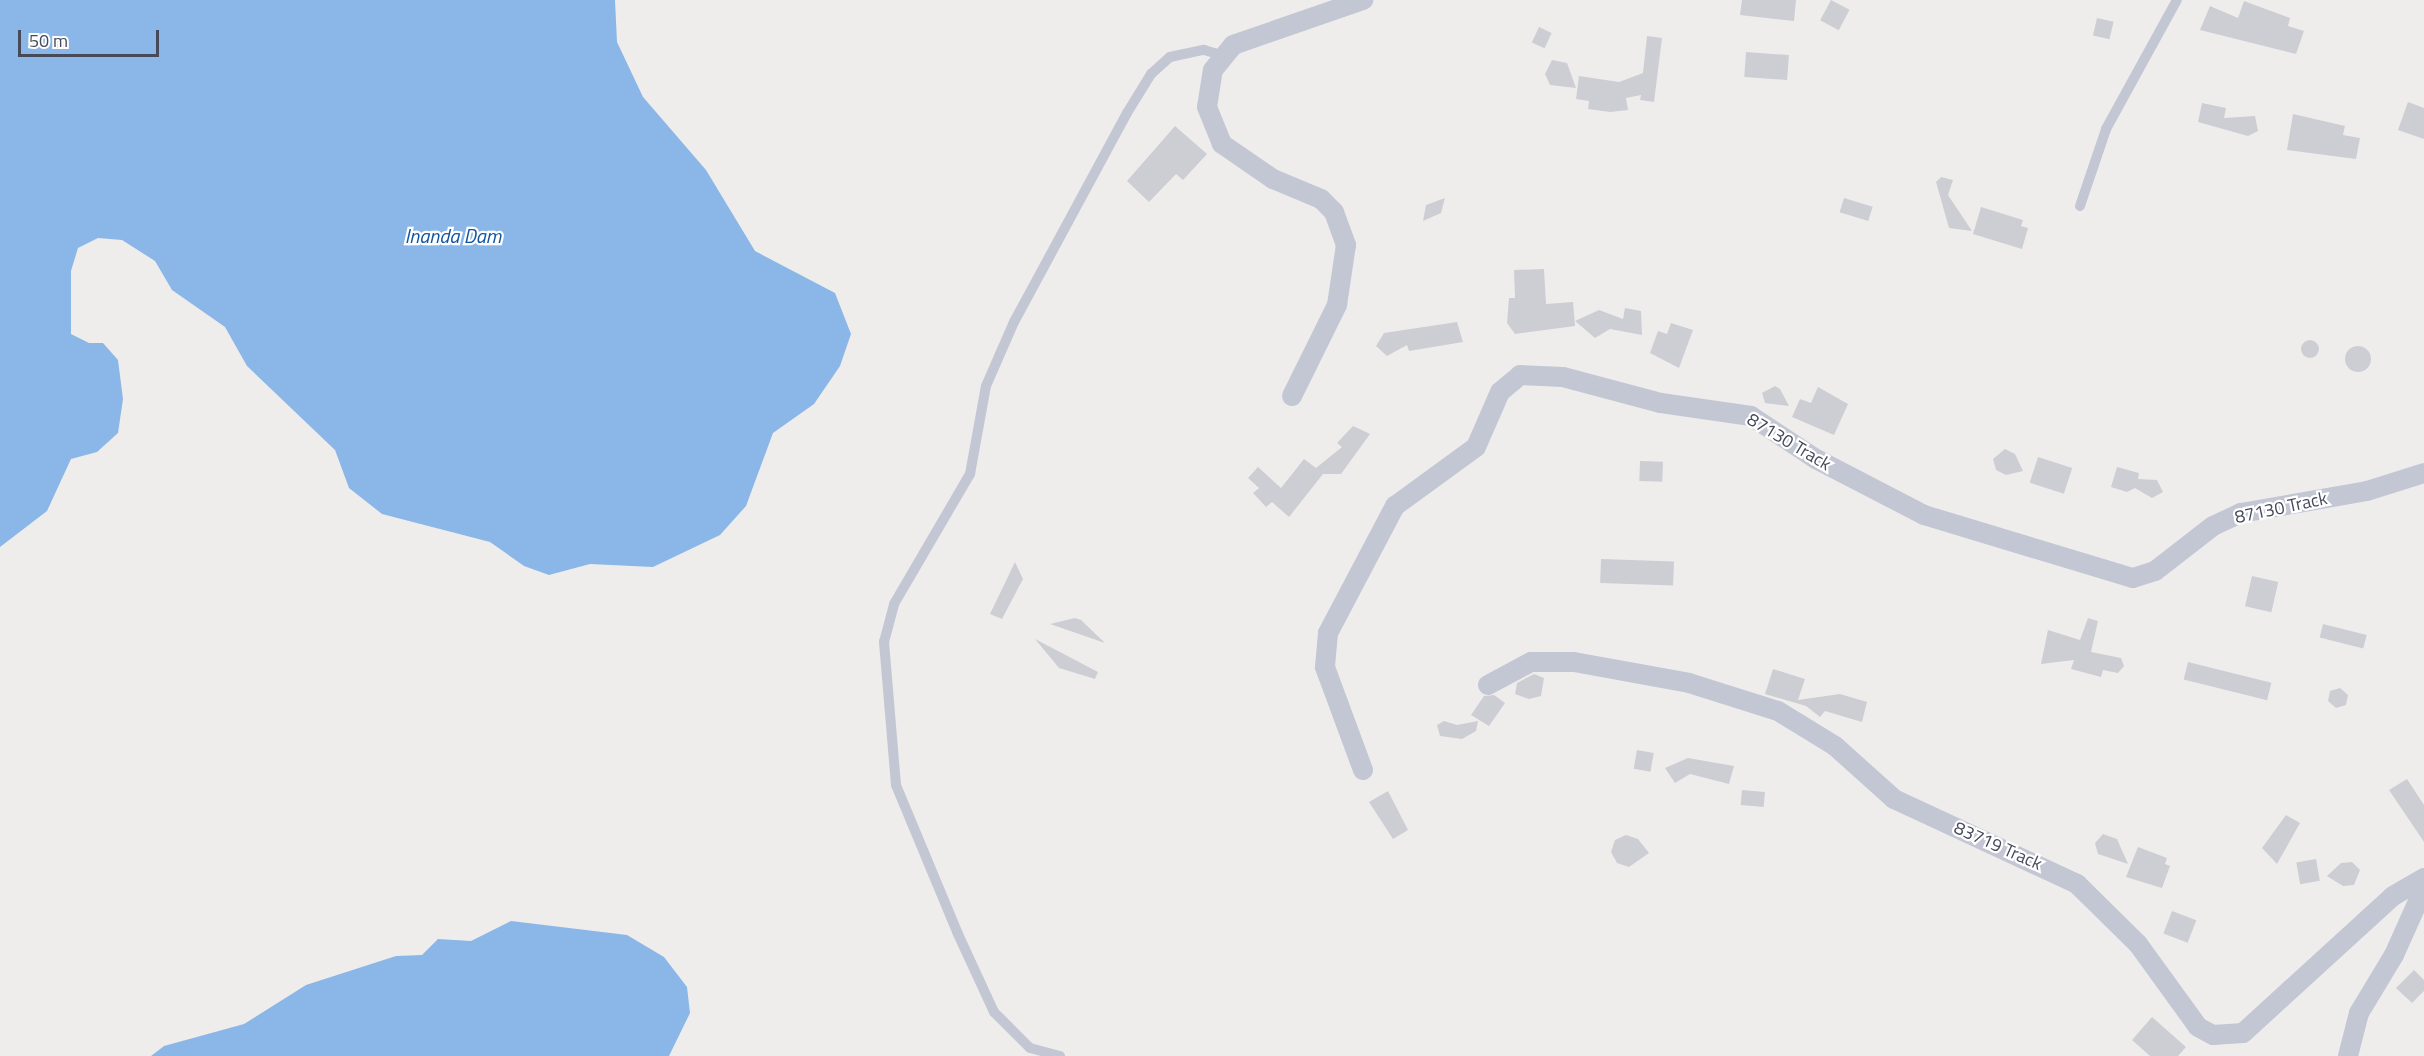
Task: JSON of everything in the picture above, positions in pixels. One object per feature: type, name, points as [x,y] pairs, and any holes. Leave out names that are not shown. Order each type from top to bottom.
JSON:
[{"type":"street","points":[[1292,396],[1337,306],[1346,245],[1334,212],[1322,199],[1246,163],[1212,129],[1207,107],[1221,55],[1233,45],[1363,0]]},
{"type":"street","name":"87130 Track","points":[[1363,770],[1324,667],[1328,633],[1395,506],[1476,447],[1500,392],[1520,375],[1563,377],[1661,403],[1751,416],[1816,459],[1924,515],[2133,578],[2155,571],[2213,526],[2241,513],[2367,491],[2424,473]]},
{"type":"street","name":"83719 Track","points":[[1488,685],[1531,662],[1574,662],[1689,683],[1779,711],[1834,746],[1894,799],[2077,884],[2138,944],[2198,1027],[2213,1035],[2243,1033],[2393,896],[2424,878]]},
{"type":"street","points":[[2348,1056],[2359,1013],[2394,955],[2424,888]]},
{"type":"lane","points":[[2080,206],[2106,129],[2177,0]]},
{"type":"lane","points":[[1060,1056],[1030,1048],[994,1012],[958,934],[896,785],[884,642],[894,604],[970,474],[986,386],[1014,322],[1127,113],[1151,74],[1170,57],[1204,50],[1221,55]]},
{"type":"water","name":"Inanda Dam","points":[[0,0],[615,0],[617,42],[643,97],[706,170],[755,251],[835,293],[851,334],[840,366],[814,404],[773,433],[746,506],[720,535],[653,567],[590,564],[549,575],[524,566],[490,542],[382,514],[349,488],[335,450],[247,366],[225,327],[172,290],[155,261],[122,240],[98,238],[78,248],[71,271],[71,334],[89,343],[103,343],[118,360],[123,399],[118,433],[97,452],[71,459],[47,511],[0,547]]},
{"type":"water","points":[[511,921],[627,935],[664,957],[687,987],[690,1013],[669,1056],[151,1056],[164,1046],[244,1024],[306,985],[396,956],[422,955],[438,939],[471,941]]},
{"type":"building","points":[[1742,0],[1796,0],[1794,21],[1740,15]]},
{"type":"building","points":[[1831,0],[1850,10],[1839,30],[1820,20]]},
{"type":"building","points":[[2244,1],[2290,18],[2288,26],[2304,31],[2296,54],[2200,30],[2210,6],[2238,18]]},
{"type":"building","points":[[2097,18],[2114,22],[2110,39],[2093,36]]},
{"type":"building","points":[[1539,27],[1552,33],[1545,48],[1532,42]]},
{"type":"building","points":[[1647,36],[1662,38],[1654,102],[1640,100],[1641,95],[1626,98],[1628,110],[1610,112],[1588,109],[1589,101],[1576,99],[1579,76],[1619,82],[1643,73]]},
{"type":"building","points":[[1746,52],[1789,55],[1787,80],[1744,77]]},
{"type":"building","points":[[1552,60],[1567,63],[1576,88],[1550,85],[1545,74]]},
{"type":"building","points":[[2408,102],[2424,108],[2424,139],[2398,130]]},
{"type":"building","points":[[2202,103],[2226,108],[2224,118],[2255,116],[2258,131],[2248,136],[2198,122]]},
{"type":"building","points":[[2293,114],[2345,126],[2343,135],[2360,138],[2356,159],[2287,150]]},
{"type":"building","points":[[1175,126],[1207,154],[1183,180],[1176,174],[1149,202],[1127,181]]},
{"type":"building","points":[[1941,177],[1953,180],[1948,195],[1972,231],[1949,228],[1936,182]]},
{"type":"building","points":[[1445,198],[1441,213],[1423,221],[1426,205]]},
{"type":"building","points":[[1844,198],[1873,207],[1868,221],[1840,212]]},
{"type":"building","points":[[1981,207],[2023,220],[2021,226],[2028,228],[2022,249],[1973,234]]},
{"type":"building","points":[[1544,269],[1546,304],[1573,302],[1575,326],[1515,334],[1507,323],[1509,298],[1515,298],[1514,270]]},
{"type":"building","points":[[1625,308],[1641,311],[1642,335],[1610,329],[1595,338],[1575,321],[1599,310],[1623,319]]},
{"type":"building","points":[[1457,322],[1463,342],[1409,351],[1407,345],[1387,356],[1376,346],[1384,333]]},
{"type":"building","points":[[1671,323],[1693,330],[1679,368],[1650,353],[1658,331],[1667,334]]},
{"type":"building","points":[[2306,340],[2314,340],[2319,345],[2317,356],[2306,358],[2301,353],[2301,345]]},
{"type":"building","points":[[2358,346],[2367,350],[2371,359],[2367,368],[2358,372],[2349,368],[2345,359],[2349,350]]},
{"type":"building","points":[[1775,386],[1780,389],[1789,406],[1765,403],[1762,393]]},
{"type":"building","points":[[1818,387],[1848,404],[1834,435],[1792,417],[1800,399],[1811,403]]},
{"type":"building","points":[[1353,426],[1370,434],[1341,474],[1323,474],[1289,517],[1272,502],[1266,507],[1253,493],[1259,488],[1248,478],[1258,467],[1281,488],[1304,459],[1316,468],[1342,447],[1337,443]]},
{"type":"building","points":[[2005,449],[2015,454],[2023,471],[2006,475],[1996,470],[1993,459]]},
{"type":"building","points":[[2038,457],[2072,468],[2064,494],[2030,483]]},
{"type":"building","points":[[1640,461],[1663,462],[1662,482],[1639,481]]},
{"type":"building","points":[[2117,467],[2139,473],[2138,479],[2157,480],[2163,492],[2152,498],[2135,488],[2127,492],[2111,487]]},
{"type":"building","points":[[1601,559],[1674,562],[1673,586],[1600,583]]},
{"type":"building","points":[[1015,562],[1023,579],[1002,619],[990,614]]},
{"type":"building","points":[[2252,576],[2278,582],[2271,612],[2245,606]]},
{"type":"building","points":[[1075,618],[1081,620],[1105,643],[1050,624]]},
{"type":"building","points":[[2088,618],[2098,621],[2091,652],[2121,658],[2124,666],[2118,673],[2103,670],[2101,677],[2071,669],[2074,660],[2041,664],[2048,630],[2080,640]]},
{"type":"building","points":[[2323,624],[2367,635],[2363,648],[2320,638]]},
{"type":"building","points":[[1035,639],[1098,672],[1095,679],[1059,668]]},
{"type":"building","points":[[2188,662],[2271,683],[2267,700],[2184,679]]},
{"type":"building","points":[[1773,669],[1805,679],[1798,700],[1840,694],[1867,702],[1862,722],[1825,711],[1820,717],[1806,706],[1765,694]]},
{"type":"building","points":[[1534,674],[1544,678],[1541,696],[1529,699],[1515,694],[1517,683]]},
{"type":"building","points":[[2340,688],[2348,695],[2346,705],[2336,708],[2328,701],[2330,691]]},
{"type":"building","points":[[1494,695],[1505,703],[1489,726],[1471,715],[1484,696]]},
{"type":"building","points":[[1444,721],[1457,725],[1478,721],[1476,731],[1462,739],[1440,736],[1437,725]]},
{"type":"building","points":[[1637,750],[1654,753],[1650,772],[1634,769]]},
{"type":"building","points":[[1688,758],[1734,766],[1729,784],[1690,774],[1675,783],[1665,768]]},
{"type":"building","points":[[2407,779],[2424,805],[2424,842],[2389,790]]},
{"type":"building","points":[[1742,790],[1765,792],[1764,807],[1741,805]]},
{"type":"building","points":[[1388,791],[1408,830],[1393,839],[1369,802]]},
{"type":"building","points":[[2286,815],[2300,823],[2277,864],[2262,848]]},
{"type":"building","points":[[2103,834],[2117,839],[2128,864],[2098,854],[2095,843]]},
{"type":"building","points":[[1626,835],[1638,839],[1649,853],[1629,867],[1617,863],[1611,852],[1615,840]]},
{"type":"building","points":[[2138,847],[2167,858],[2165,864],[2170,866],[2162,888],[2126,877]]},
{"type":"building","points":[[2316,859],[2320,881],[2300,884],[2296,862]]},
{"type":"building","points":[[2352,862],[2360,870],[2354,885],[2343,886],[2327,876],[2341,863]]},
{"type":"building","points":[[2172,911],[2196,920],[2188,943],[2163,933]]},
{"type":"building","points":[[2414,970],[2424,980],[2424,991],[2412,1003],[2396,988]]},
{"type":"building","points":[[2152,1017],[2186,1047],[2178,1056],[2150,1056],[2132,1040]]}]
